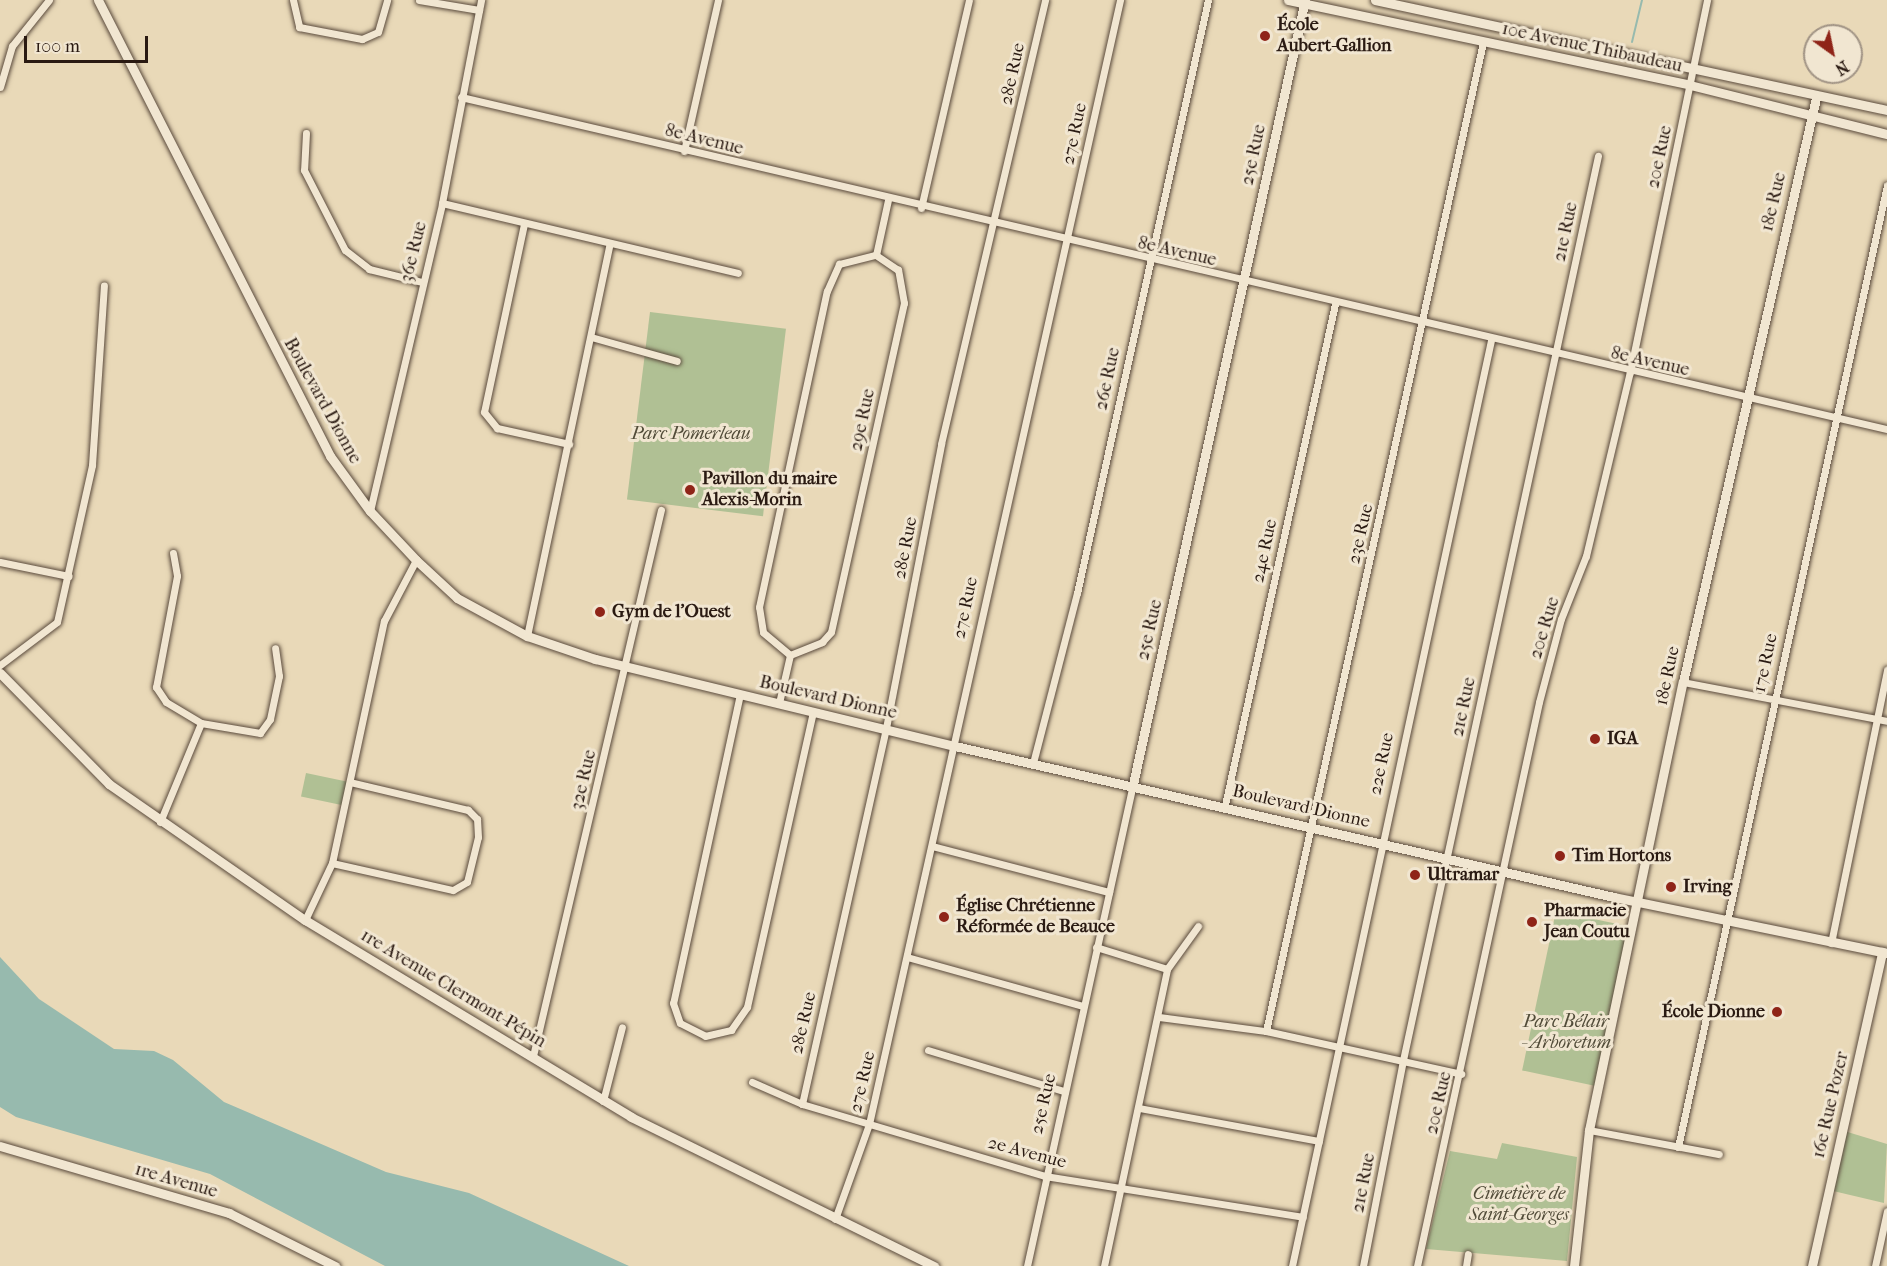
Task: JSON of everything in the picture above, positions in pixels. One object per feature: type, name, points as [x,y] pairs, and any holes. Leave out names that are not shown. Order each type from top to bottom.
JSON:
[{"type":"street","points":[[0,87],[12,46],[49,0]]},
{"type":"street","name":"Boulevard Dionne","points":[[98,0],[313,424],[370,511],[416,560],[458,598],[526,636],[627,666],[955,746],[1132,784],[1638,902],[1884,952]]},
{"type":"street","points":[[293,0],[299,27],[362,39],[378,32],[387,0]]},
{"type":"street","points":[[419,0],[479,10]]},
{"type":"street","name":"36e Rue","points":[[370,511],[442,203],[481,0]]},
{"type":"street","points":[[684,151],[718,0]]},
{"type":"street","points":[[921,208],[969,0]]},
{"type":"street","name":"28e Rue","points":[[802,1104],[886,728],[941,444],[996,225],[1045,0]]},
{"type":"street","name":"27e Rue","points":[[835,1220],[868,1124],[955,746],[978,617],[1067,242],[1120,0]]},
{"type":"street","name":"26e Rue","points":[[1033,763],[1077,593],[1208,0]]},
{"type":"street","name":"10e Avenue Thibaudeau","points":[[1288,0],[1690,85],[1887,134]]},
{"type":"street","name":"10e Avenue Thibaudeau","points":[[1375,0],[1403,3],[1692,67],[1816,98],[1887,110]]},
{"type":"street","name":"20e Rue","points":[[1417,1266],[1506,871],[1539,702],[1561,619],[1586,556],[1630,372],[1707,0]]},
{"type":"street","name":"25e Rue","points":[[1027,1266],[1304,2]]},
{"type":"street","name":"23e Rue","points":[[1266,1031],[1423,324],[1483,42]]},
{"type":"street","name":"8e Avenue","points":[[461,97],[1067,242],[1746,399],[1887,429]]},
{"type":"street","name":"18e Rue","points":[[1574,1266],[1589,1130],[1683,682],[1816,98]]},
{"type":"street","points":[[306,133],[303,170],[345,250],[369,269],[422,282]]},
{"type":"street","name":"21e Rue","points":[[1363,1266],[1403,1060],[1598,156]]},
{"type":"street","name":"17e Rue","points":[[1678,1148],[1834,419],[1887,185]]},
{"type":"street","points":[[778,703],[790,655],[763,632],[759,607],[827,291],[839,264],[876,255],[888,200]]},
{"type":"street","points":[[442,203],[609,246],[738,273]]},
{"type":"street","points":[[524,224],[484,412],[497,428],[569,444]]},
{"type":"street","points":[[526,636],[569,444],[609,246]]},
{"type":"street","name":"29e Rue","points":[[790,655],[822,642],[831,632],[904,303],[898,270],[876,255]]},
{"type":"street","points":[[0,665],[23,643],[53,629],[69,576],[92,465],[104,285]]},
{"type":"street","name":"24e Rue","points":[[1225,806],[1335,304]]},
{"type":"street","points":[[591,337],[677,361]]},
{"type":"street","name":"22e Rue","points":[[1292,1266],[1380,842],[1491,340]]},
{"type":"street","name":"32e Rue","points":[[533,1056],[627,666],[661,510]]},
{"type":"street","points":[[173,553],[177,576],[156,687],[166,702],[201,723],[248,734],[264,730],[279,676],[276,648]]},
{"type":"street","points":[[305,920],[333,863],[384,621],[416,560]]},
{"type":"street","points":[[0,562],[69,576]]},
{"type":"street","points":[[1831,943],[1887,670]]},
{"type":"street","name":"1re Avenue Clermont-Pépin","points":[[0,673],[83,762],[160,822],[305,920],[533,1056],[603,1101],[835,1220],[934,1266]]},
{"type":"street","points":[[1683,682],[1887,721]]},
{"type":"street","points":[[740,694],[673,1003],[680,1023],[705,1036],[731,1030],[747,1007],[813,711]]},
{"type":"street","points":[[160,822],[201,723]]},
{"type":"street","points":[[333,863],[459,889],[467,882],[478,837],[474,814],[350,782]]},
{"type":"street","points":[[932,846],[1109,892]]},
{"type":"street","points":[[1104,1266],[1159,1017],[1167,969],[1198,926]]},
{"type":"street","points":[[1096,947],[1167,969]]},
{"type":"street","name":"16e Rue Pozer","points":[[1812,1266],[1884,952]]},
{"type":"street","points":[[907,957],[1083,1006]]},
{"type":"street","points":[[1159,1017],[1266,1031],[1339,1045],[1461,1074]]},
{"type":"street","points":[[603,1101],[622,1027]]},
{"type":"street","points":[[927,1050],[1065,1091]]},
{"type":"street","name":"2e Avenue","points":[[752,1082],[802,1104],[1045,1176],[1121,1190],[1303,1217]]},
{"type":"street","points":[[1139,1108],[1319,1141]]},
{"type":"street","points":[[1589,1130],[1719,1154]]},
{"type":"street","name":"1re Avenue","points":[[0,1146],[229,1213],[335,1266]]},
{"type":"street","points":[[1875,1266],[1887,1211]]},
{"type":"street","points":[[1466,1266],[1468,1254]]},
{"type":"green space","name":"Parc Pomerleau","points":[[650,312],[786,329],[763,516],[627,500]]},
{"type":"green space","points":[[306,773],[350,782],[345,806],[301,796]]},
{"type":"green space","name":"Parc Bélair - Arboretum","points":[[1556,911],[1629,927],[1595,1086],[1522,1070]]},
{"type":"green space","points":[[1841,1130],[1887,1144],[1884,1203],[1829,1190]]},
{"type":"green space","name":"Cimetière de Saint-Georges","points":[[1502,1143],[1577,1157],[1567,1261],[1426,1249],[1450,1151],[1497,1159]]},
{"type":"water","points":[[0,957],[39,999],[114,1049],[154,1051],[173,1060],[224,1102],[386,1172],[469,1193],[629,1266],[385,1266],[210,1174],[16,1117],[0,1107]]},
{"type":"waterway","points":[[1632,42],[1642,0]]},
{"type":"place","name":"École Aubert-Gallion","points":[[1265,36]]},
{"type":"place","name":"Pavillon du maire Alexis-Morin","points":[[690,490]]},
{"type":"place","name":"Gym de l'Ouest","points":[[600,612]]},
{"type":"place","name":"IGA","points":[[1595,739]]},
{"type":"place","name":"Tim Hortons","points":[[1560,856]]},
{"type":"place","name":"Ultramar","points":[[1415,875]]},
{"type":"place","name":"Irving","points":[[1671,887]]},
{"type":"place","name":"Église Chrétienne Réformée de Beauce","points":[[944,917]]},
{"type":"place","name":"Pharmacie Jean Coutu","points":[[1532,922]]},
{"type":"place","name":"École Dionne","points":[[1777,1012]]}]
